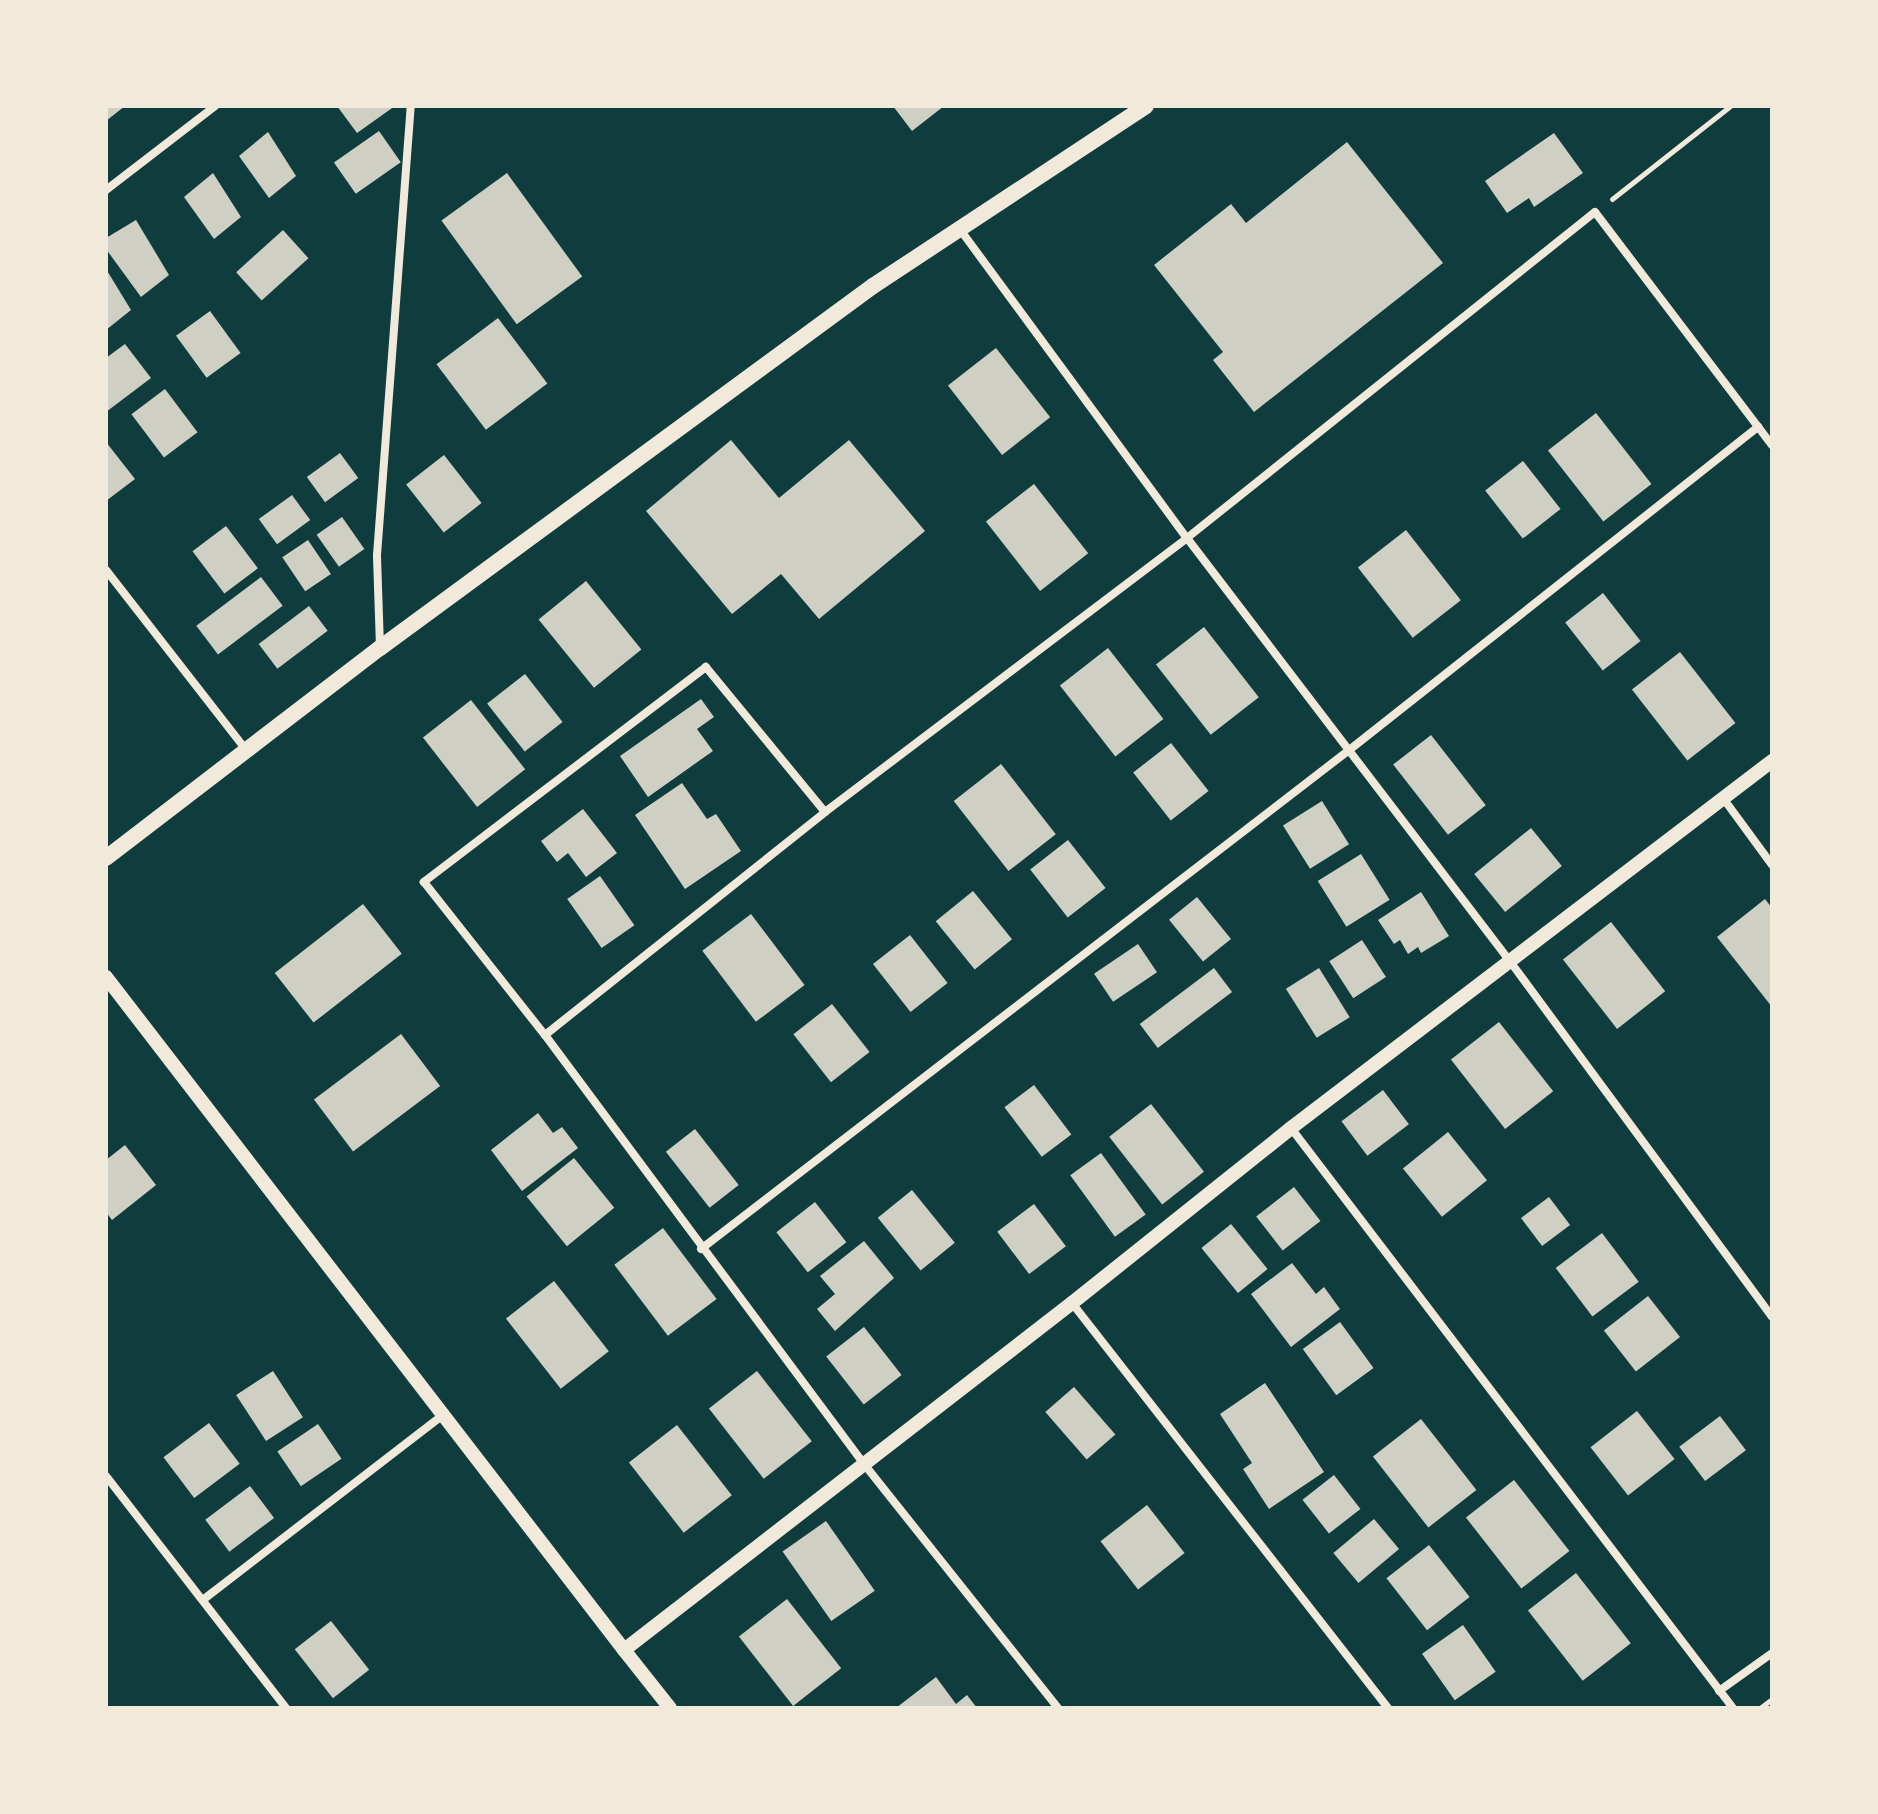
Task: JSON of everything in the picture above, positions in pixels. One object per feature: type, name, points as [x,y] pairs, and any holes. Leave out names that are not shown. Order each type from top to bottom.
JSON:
[{"type":"main road","points":[[106,858],[380,648],[847,305],[1146,106]]},
{"type":"street","points":[[106,190],[215,106]]},
{"type":"street","points":[[380,648],[377,555],[411,106]]},
{"type":"street","points":[[545,1035],[825,812],[1187,538],[1595,212],[1772,445]]},
{"type":"street","points":[[959,228],[1187,538],[1509,960],[1772,1317]]},
{"type":"street","points":[[701,1249],[1348,751],[1758,427]]},
{"type":"street","points":[[106,570],[247,750]]},
{"type":"street","points":[[825,812],[706,667],[424,882],[545,1035],[701,1249],[864,1464],[1058,1708]]},
{"type":"street","points":[[624,1650],[1072,1303],[1291,1128],[1772,761]]},
{"type":"street","points":[[1723,798],[1772,865]]},
{"type":"street","points":[[106,977],[670,1708]]},
{"type":"street","points":[[1291,1128],[1733,1708]]},
{"type":"street","points":[[1072,1303],[1388,1708]]},
{"type":"street","points":[[204,1599],[443,1415]]},
{"type":"street","points":[[106,1476],[286,1708]]},
{"type":"street","points":[[1719,1691],[1772,1653]]},
{"type":"path","points":[[1595,212],[1730,106]]},
{"type":"path","points":[[1760,1708],[1772,1699]]},
{"type":"building","points":[[106,106],[125,106],[106,121]]},
{"type":"building","points":[[337,106],[395,106],[357,133]]},
{"type":"building","points":[[893,106],[944,106],[912,131]]},
{"type":"building","points":[[379,131],[401,162],[356,194],[334,163]]},
{"type":"building","points":[[268,132],[296,176],[269,198],[239,156]]},
{"type":"building","points":[[1554,133],[1583,173],[1534,207],[1529,198],[1507,213],[1485,181]]},
{"type":"building","points":[[1347,142],[1443,263],[1254,412],[1213,360],[1223,352],[1154,265],[1231,204],[1246,223]]},
{"type":"building","points":[[213,173],[241,217],[214,239],[184,197]]},
{"type":"building","points":[[507,173],[582,277],[517,324],[441,221]]},
{"type":"building","points":[[136,220],[169,275],[141,297],[106,249],[106,238]]},
{"type":"building","points":[[283,230],[308,258],[262,300],[236,272]]},
{"type":"building","points":[[106,269],[131,310],[106,330]]},
{"type":"building","points":[[210,311],[241,353],[207,378],[176,336]]},
{"type":"building","points":[[498,318],[547,383],[486,430],[437,364]]},
{"type":"building","points":[[125,344],[151,378],[106,412],[106,358]]},
{"type":"building","points":[[996,348],[1050,417],[1002,455],[948,386]]},
{"type":"building","points":[[165,389],[197,432],[164,457],[131,414]]},
{"type":"building","points":[[1596,413],[1651,484],[1603,521],[1548,451]]},
{"type":"building","points":[[731,440],[779,498],[849,440],[925,531],[819,619],[781,574],[732,614],[646,511]]},
{"type":"building","points":[[106,442],[135,479],[106,501]]},
{"type":"building","points":[[340,453],[358,478],[325,502],[307,477]]},
{"type":"building","points":[[444,455],[482,503],[444,533],[406,485]]},
{"type":"building","points":[[1523,461],[1561,509],[1523,539],[1485,491]]},
{"type":"building","points":[[1034,484],[1088,553],[1040,591],[986,522]]},
{"type":"building","points":[[292,495],[310,520],[277,544],[259,519]]},
{"type":"building","points":[[342,517],[364,549],[339,567],[317,535]]},
{"type":"building","points":[[226,526],[258,568],[224,594],[192,551]]},
{"type":"building","points":[[1406,530],[1461,600],[1413,638],[1358,568]]},
{"type":"building","points":[[308,540],[331,574],[305,591],[282,557]]},
{"type":"building","points":[[261,577],[283,606],[218,654],[196,626]]},
{"type":"building","points":[[586,581],[641,649],[594,688],[539,619]]},
{"type":"building","points":[[1603,593],[1641,641],[1603,671],[1565,623]]},
{"type":"building","points":[[309,606],[328,631],[277,669],[259,644]]},
{"type":"building","points":[[1204,627],[1259,697],[1211,735],[1156,665]]},
{"type":"building","points":[[1108,648],[1163,719],[1115,756],[1060,686]]},
{"type":"building","points":[[1680,652],[1735,723],[1687,760],[1632,690]]},
{"type":"building","points":[[525,674],[563,722],[525,752],[487,704]]},
{"type":"building","points":[[701,699],[714,717],[697,729],[713,751],[648,797],[620,756]]},
{"type":"building","points":[[471,700],[525,769],[477,807],[423,738]]},
{"type":"building","points":[[1431,735],[1486,805],[1448,835],[1393,765]]},
{"type":"building","points":[[1171,743],[1209,791],[1171,821],[1133,773]]},
{"type":"building","points":[[1001,764],[1056,834],[1009,871],[954,801]]},
{"type":"building","points":[[682,783],[707,819],[716,814],[741,851],[685,889],[635,815]]},
{"type":"building","points":[[1322,801],[1349,844],[1310,869],[1283,825]]},
{"type":"building","points":[[583,809],[617,853],[586,877],[568,853],[557,862],[541,841]]},
{"type":"building","points":[[1531,828],[1562,866],[1505,912],[1474,874]]},
{"type":"building","points":[[1068,840],[1106,888],[1068,918],[1030,870]]},
{"type":"building","points":[[1361,854],[1390,900],[1346,927],[1318,881]]},
{"type":"building","points":[[600,876],[634,925],[602,948],[567,899]]},
{"type":"building","points":[[973,891],[1012,939],[975,969],[936,921]]},
{"type":"building","points":[[1421,892],[1449,936],[1421,953],[1418,947],[1408,954],[1400,940],[1394,944],[1378,920]]},
{"type":"building","points":[[1197,897],[1231,939],[1203,962],[1169,920]]},
{"type":"building","points":[[1765,899],[1772,908],[1772,1007],[1717,937]]},
{"type":"building","points":[[363,904],[402,954],[314,1023],[275,973]]},
{"type":"building","points":[[751,914],[805,985],[756,1022],[702,951]]},
{"type":"building","points":[[1611,922],[1665,991],[1617,1029],[1563,960]]},
{"type":"building","points":[[910,935],[948,983],[911,1012],[873,964]]},
{"type":"building","points":[[1362,940],[1386,977],[1353,998],[1329,961]]},
{"type":"building","points":[[1138,944],[1157,972],[1113,1002],[1094,974]]},
{"type":"building","points":[[1214,968],[1232,992],[1158,1048],[1140,1024]]},
{"type":"building","points":[[1319,968],[1350,1017],[1317,1038],[1286,989]]},
{"type":"building","points":[[832,1004],[870,1052],[831,1082],[793,1034]]},
{"type":"building","points":[[1499,1022],[1553,1091],[1505,1129],[1451,1060]]},
{"type":"building","points":[[401,1034],[440,1086],[353,1152],[314,1100]]},
{"type":"building","points":[[1034,1085],[1071,1135],[1042,1157],[1004,1107]]},
{"type":"building","points":[[1383,1090],[1409,1124],[1367,1156],[1341,1121]]},
{"type":"building","points":[[1151,1104],[1204,1172],[1162,1204],[1109,1137]]},
{"type":"building","points":[[538,1113],[553,1133],[562,1127],[578,1148],[522,1191],[491,1150]]},
{"type":"building","points":[[695,1129],[739,1185],[710,1208],[666,1152]]},
{"type":"building","points":[[1448,1132],[1487,1180],[1442,1217],[1403,1169]]},
{"type":"building","points":[[125,1145],[156,1185],[112,1220],[106,1212],[106,1160]]},
{"type":"building","points":[[1101,1153],[1146,1214],[1115,1237],[1070,1175]]},
{"type":"building","points":[[574,1158],[614,1208],[567,1246],[527,1196]]},
{"type":"building","points":[[1294,1187],[1320,1221],[1283,1250],[1256,1217]]},
{"type":"building","points":[[912,1190],[955,1243],[921,1271],[878,1218]]},
{"type":"building","points":[[1549,1197],[1570,1225],[1542,1246],[1521,1218]]},
{"type":"building","points":[[815,1202],[846,1242],[808,1272],[776,1232]]},
{"type":"building","points":[[1034,1204],[1066,1246],[1029,1274],[997,1232]]},
{"type":"building","points":[[1231,1224],[1268,1269],[1238,1293],[1201,1248]]},
{"type":"building","points":[[663,1228],[717,1299],[668,1336],[614,1265]]},
{"type":"building","points":[[1602,1233],[1639,1282],[1592,1317],[1556,1268]]},
{"type":"building","points":[[864,1241],[894,1278],[835,1331],[817,1309],[835,1294],[820,1276]]},
{"type":"building","points":[[1292,1263],[1316,1294],[1324,1287],[1340,1309],[1291,1347],[1251,1294]]},
{"type":"building","points":[[554,1281],[609,1351],[561,1389],[506,1319]]},
{"type":"building","points":[[1648,1296],[1680,1337],[1636,1371],[1604,1330]]},
{"type":"building","points":[[1340,1322],[1374,1368],[1336,1395],[1303,1349]]},
{"type":"building","points":[[864,1327],[902,1375],[864,1405],[826,1357]]},
{"type":"building","points":[[273,1371],[303,1417],[266,1441],[236,1395]]},
{"type":"building","points":[[757,1371],[812,1441],[764,1479],[709,1409]]},
{"type":"building","points":[[1265,1383],[1324,1472],[1269,1509],[1243,1469],[1252,1463],[1220,1414]]},
{"type":"building","points":[[1074,1387],[1115,1435],[1087,1459],[1045,1412]]},
{"type":"building","points":[[1637,1411],[1675,1459],[1628,1495],[1591,1447]]},
{"type":"building","points":[[1720,1416],[1746,1450],[1705,1481],[1679,1447]]},
{"type":"building","points":[[1421,1419],[1476,1490],[1428,1527],[1373,1457]]},
{"type":"building","points":[[209,1423],[240,1464],[194,1498],[163,1457]]},
{"type":"building","points":[[318,1424],[341,1459],[301,1486],[277,1451]]},
{"type":"building","points":[[677,1425],[732,1495],[684,1533],[629,1463]]},
{"type":"building","points":[[1334,1475],[1360,1509],[1329,1534],[1302,1500]]},
{"type":"building","points":[[1514,1480],[1569,1551],[1521,1588],[1466,1518]]},
{"type":"building","points":[[250,1486],[274,1518],[229,1552],[205,1520]]},
{"type":"building","points":[[1147,1505],[1185,1553],[1138,1589],[1101,1541]]},
{"type":"building","points":[[1374,1519],[1399,1549],[1358,1583],[1333,1553]]},
{"type":"building","points":[[826,1521],[875,1591],[831,1621],[783,1551]]},
{"type":"building","points":[[1429,1545],[1470,1597],[1427,1630],[1386,1578]]},
{"type":"building","points":[[1576,1573],[1631,1643],[1583,1681],[1528,1611]]},
{"type":"building","points":[[787,1599],[841,1668],[793,1706],[739,1637]]},
{"type":"building","points":[[331,1621],[369,1670],[333,1698],[295,1649]]},
{"type":"building","points":[[1463,1625],[1496,1672],[1455,1700],[1422,1654]]},
{"type":"building","points":[[936,1677],[956,1704],[967,1695],[977,1708],[896,1708]]}]
